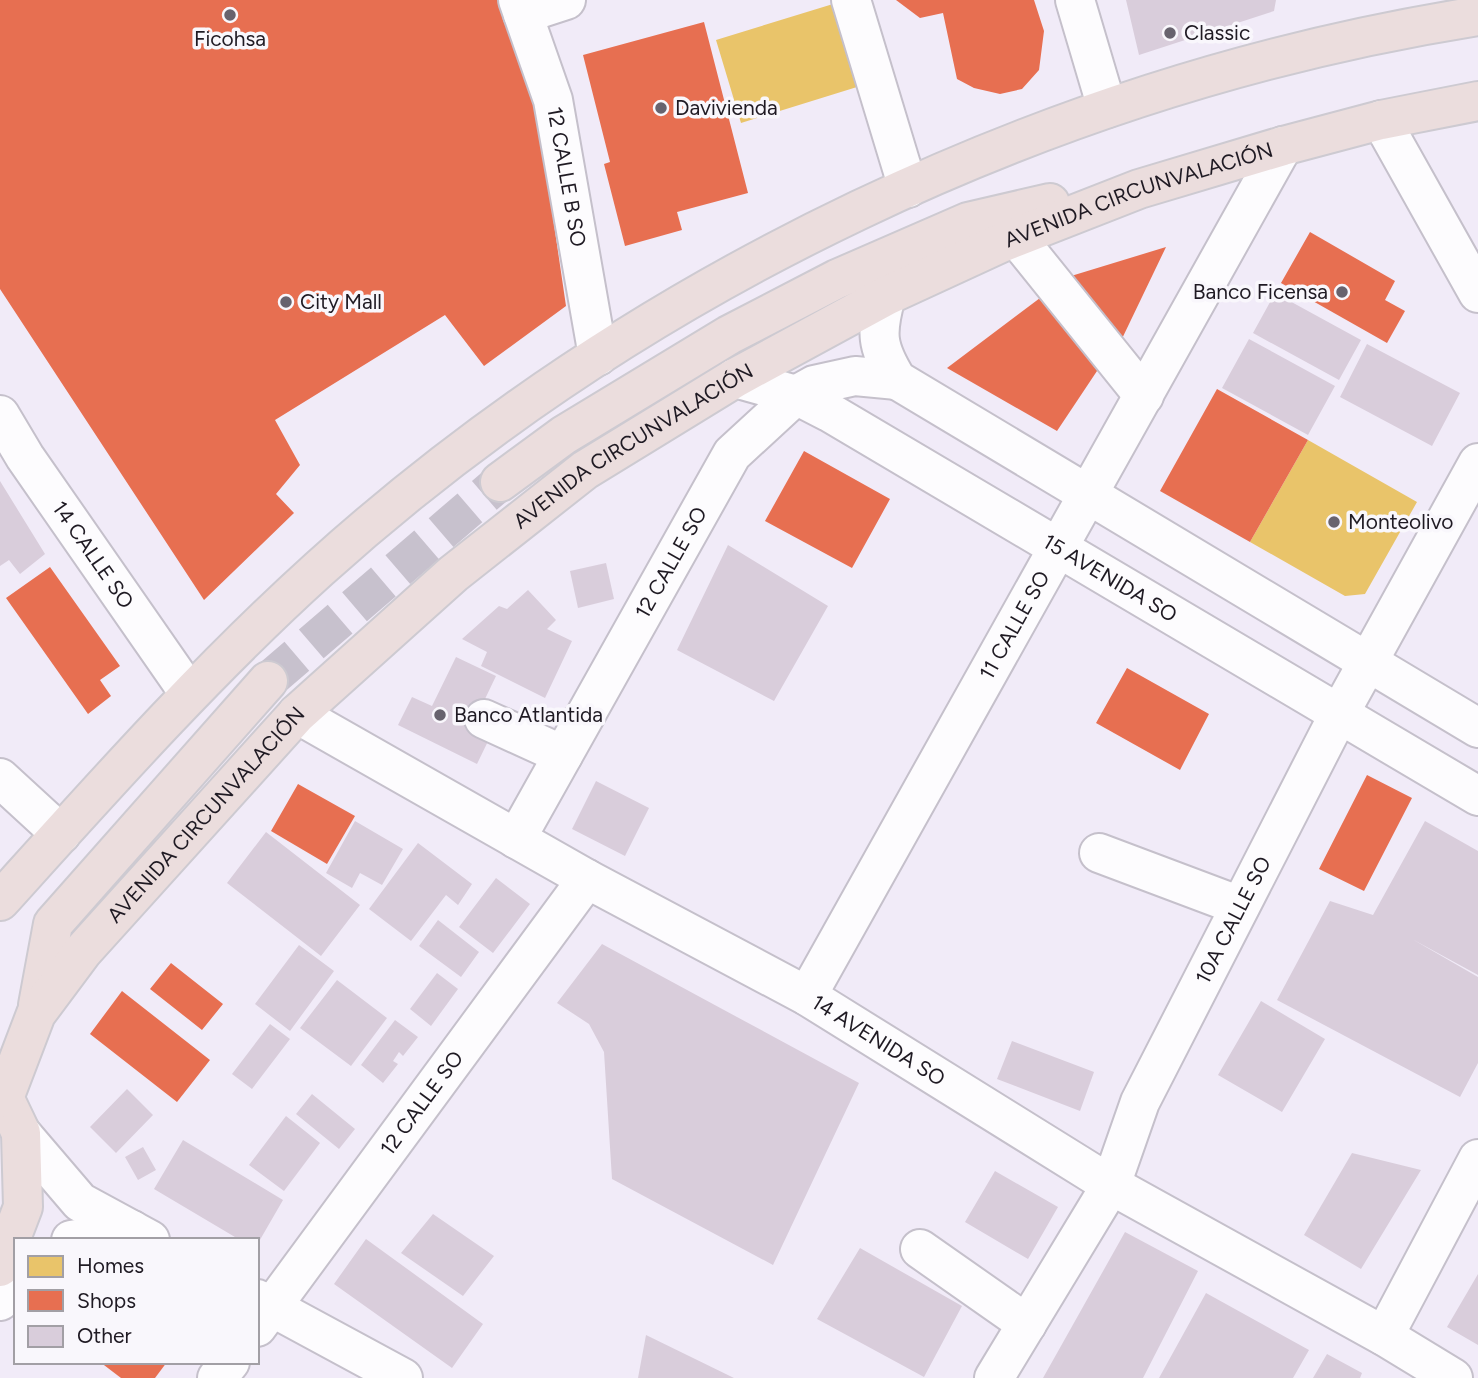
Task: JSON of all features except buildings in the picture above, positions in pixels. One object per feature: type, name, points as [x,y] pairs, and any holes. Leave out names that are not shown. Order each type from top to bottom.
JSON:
[{"type":"highway","points":[[1,900],[190,693],[320,568],[467,448],[598,356],[755,262],[908,188],[1107,108],[1249,64],[1405,27],[1478,16]]},
{"type":"highway","name":"AVENIDA CIRCUNVALACIÓN","points":[[2,1094],[36,1014],[83,950],[297,714],[453,574],[585,470],[735,378],[886,296],[1016,237],[1139,189],[1283,146],[1381,120],[1478,101]]},
{"type":"highway","points":[[500,482],[565,435],[729,335],[837,279],[968,222],[1055,202],[1139,189]]},
{"type":"highway","points":[[36,1014],[53,924],[268,681]]},
{"type":"highway","points":[[0,1267],[23,1207],[21,1133],[2,1094]]},
{"type":"street","points":[[521,7],[566,0]]},
{"type":"street","points":[[851,0],[908,188]]},
{"type":"street","points":[[1075,0],[1107,108]]},
{"type":"street","name":"12 CALLE B SO","points":[[521,7],[553,100],[598,356]]},
{"type":"street","points":[[1381,120],[1478,293]]},
{"type":"street","name":"11 CALLE SO","points":[[807,996],[1283,146]]},
{"type":"street","points":[[1016,237],[1144,396]]},
{"type":"street","points":[[886,296],[877,329],[883,356],[897,380],[1478,728]]},
{"type":"street","name":"12 CALLE SO","points":[[516,839],[732,454],[796,395],[835,379],[866,376],[897,380]]},
{"type":"street","name":"15 AVENIDA SO","points":[[735,378],[796,395],[1478,796]]},
{"type":"street","name":"14 CALLE SO","points":[[0,415],[25,457],[190,693]]},
{"type":"street","name":"10A CALLE SO","points":[[993,1378],[1111,1185],[1140,1102],[1366,663],[1478,463]]},
{"type":"street","name":"14 AVENIDA SO","points":[[297,714],[587,879],[807,996],[1111,1185],[1384,1336],[1453,1378]]},
{"type":"street","points":[[484,719],[563,755]]},
{"type":"street","points":[[0,778],[61,834]]},
{"type":"street","points":[[1099,853],[1240,906]]},
{"type":"street","name":"12 CALLE SO","points":[[262,1311],[587,879]]},
{"type":"street","points":[[21,1133],[80,1202],[141,1235]]},
{"type":"street","points":[[1384,1336],[1478,1159]]},
{"type":"street","points":[[99,1238],[141,1235]]},
{"type":"street","points":[[920,1249],[1027,1324]]},
{"type":"street","points":[[0,1301],[14,1284]]},
{"type":"street","points":[[262,1311],[403,1378]]},
{"type":"street","points":[[217,1378],[228,1364]]},
{"type":"tunnel","points":[[268,681],[500,482]]},
{"type":"place","name":"Ficohsa","points":[[230,15]]},
{"type":"place","name":"Classic","points":[[1170,33]]},
{"type":"place","name":"Davivienda","points":[[661,108]]},
{"type":"place","name":"Banco Ficensa","points":[[1342,292]]},
{"type":"place","name":"City Mall","points":[[286,302]]},
{"type":"place","name":"Monteolivo","points":[[1334,522]]},
{"type":"place","name":"Banco Atlantida","points":[[440,715]]}]
